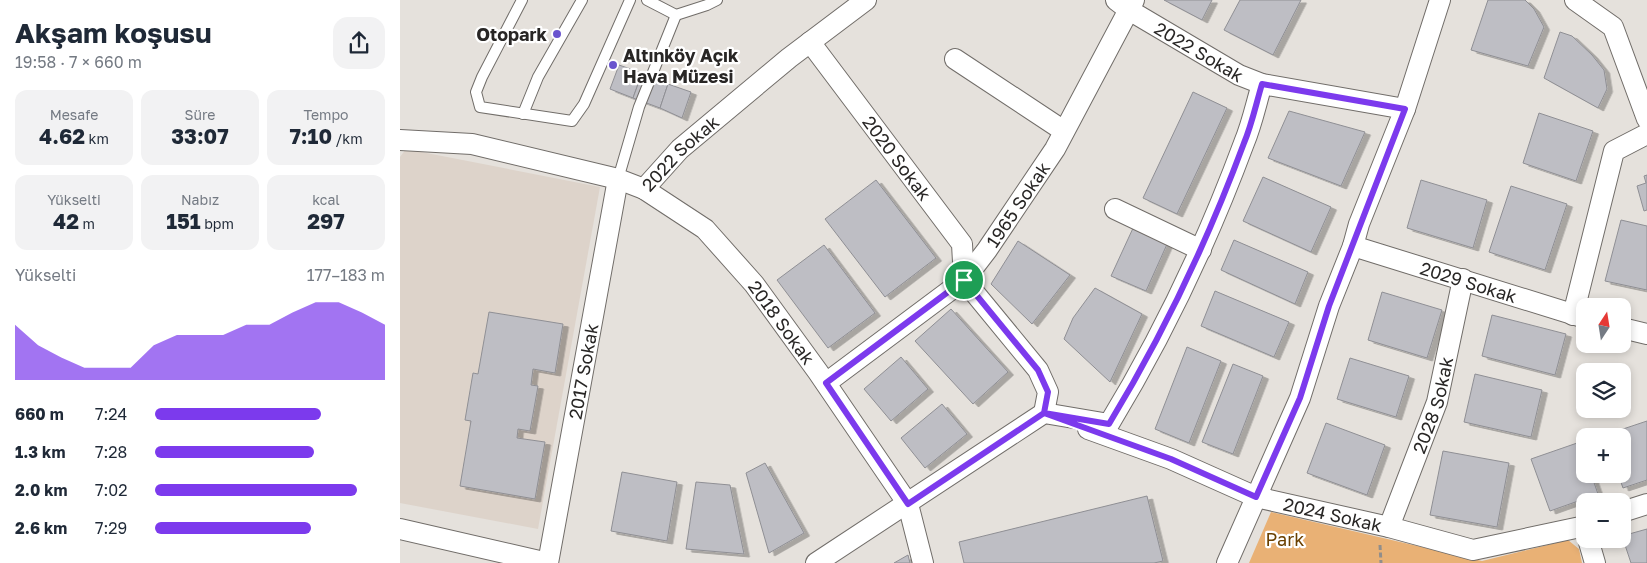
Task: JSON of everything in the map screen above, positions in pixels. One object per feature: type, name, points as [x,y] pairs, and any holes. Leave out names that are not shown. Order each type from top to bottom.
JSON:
[{"type":"street","name":"2022 Sokak","points":[[400,140],[472,144],[618,179],[644,189],[680,149],[810,42],[866,0]]},
{"type":"street","points":[[1227,563],[1300,398],[1329,306],[1353,246],[1359,224],[1405,109],[1440,0]]},
{"type":"street","points":[[1574,0],[1613,27],[1647,119]]},
{"type":"street","name":"2022 Sokak","points":[[1126,3],[1238,75],[1262,84],[1405,109]]},
{"type":"street","name":"1965 Sokak","points":[[826,383],[964,280],[987,250],[1045,164],[1064,131],[1126,3]]},
{"type":"street","name":"2020 Sokak","points":[[810,42],[962,244],[964,280]]},
{"type":"street","points":[[954,59],[1064,131]]},
{"type":"street","points":[[816,563],[1044,413],[1109,424],[1128,393],[1201,250],[1245,142],[1262,84]]},
{"type":"street","points":[[1583,298],[1614,151],[1647,134]]},
{"type":"street","name":"2017 Sokak","points":[[548,563],[618,179]]},
{"type":"street","name":"2018 Sokak","points":[[644,189],[705,229],[754,284],[826,383],[908,504],[924,563]]},
{"type":"street","points":[[1115,209],[1201,250]]},
{"type":"street","name":"2029 Sokak","points":[[1353,246],[1576,315]]},
{"type":"street","name":"2028 Sokak","points":[[1388,527],[1437,402],[1463,279]]},
{"type":"street","points":[[964,280],[1038,370],[1048,392],[1044,413]]},
{"type":"street","points":[[1631,330],[1647,334]]},
{"type":"street","name":"2024 Sokak","points":[[1044,413],[1171,459],[1256,497],[1388,527],[1473,550],[1576,528]]},
{"type":"street","points":[[1631,509],[1647,504]]},
{"type":"street","points":[[400,529],[548,563]]},
{"type":"street","points":[[1591,548],[1596,563]]},
{"type":"lane","points":[[522,0],[476,92],[480,106],[572,121],[584,104],[630,0]]},
{"type":"lane","points":[[523,114],[538,77],[582,0]]},
{"type":"lane","points":[[647,0],[676,15],[707,5],[716,0]]},
{"type":"lane","points":[[618,179],[639,107],[676,15]]},
{"type":"shaded area","points":[[406,149],[600,187],[538,529],[400,503],[400,157]]},
{"type":"green space","name":"Park","points":[[1271,512],[1482,561],[1568,540],[1579,549],[1582,563],[1249,563]]},
{"type":"building","points":[[1164,0],[1212,0],[1202,20]]},
{"type":"building","points":[[1240,0],[1301,0],[1273,55],[1224,30]]},
{"type":"building","points":[[1488,0],[1525,0],[1534,9],[1544,27],[1528,66],[1471,50]]},
{"type":"building","points":[[1560,32],[1572,36],[1592,55],[1604,70],[1607,89],[1598,108],[1544,78]]},
{"type":"building","points":[[619,65],[642,73],[633,98],[610,89]]},
{"type":"building","points":[[642,73],[668,84],[660,108],[633,98]]},
{"type":"building","points":[[668,84],[691,92],[682,118],[660,108]]},
{"type":"building","points":[[1193,92],[1227,108],[1177,214],[1143,198]]},
{"type":"building","points":[[1289,111],[1365,132],[1341,186],[1268,158]]},
{"type":"building","points":[[1539,113],[1593,131],[1576,181],[1523,163]]},
{"type":"building","points":[[1647,175],[1647,210],[1644,211],[1637,186],[1646,183],[1644,176]]},
{"type":"building","points":[[1263,177],[1331,207],[1311,252],[1243,221]]},
{"type":"building","points":[[876,180],[936,258],[885,297],[825,219]]},
{"type":"building","points":[[1421,180],[1487,200],[1473,248],[1407,228]]},
{"type":"building","points":[[1511,186],[1567,204],[1545,270],[1489,252]]},
{"type":"building","points":[[1621,220],[1647,226],[1647,290],[1605,281]]},
{"type":"building","points":[[1134,226],[1168,242],[1146,291],[1111,276]]},
{"type":"building","points":[[1234,240],[1308,272],[1295,304],[1221,270]]},
{"type":"building","points":[[1018,241],[1070,275],[1032,324],[991,284]]},
{"type":"building","points":[[824,245],[875,313],[828,348],[777,280]]},
{"type":"building","points":[[1095,288],[1142,314],[1110,382],[1064,339],[1073,318]]},
{"type":"building","points":[[1215,291],[1289,322],[1274,357],[1201,326]]},
{"type":"building","points":[[1382,292],[1442,310],[1427,358],[1368,340]]},
{"type":"building","points":[[951,309],[1008,372],[973,404],[915,341]]},
{"type":"building","points":[[489,312],[563,324],[555,373],[533,369],[531,385],[538,386],[530,431],[518,429],[517,438],[545,442],[535,499],[460,486],[471,421],[465,420],[473,373],[478,374]]},
{"type":"building","points":[[1492,315],[1566,334],[1555,375],[1482,356]]},
{"type":"building","points":[[1187,347],[1221,361],[1189,443],[1155,429]]},
{"type":"building","points":[[901,357],[928,389],[891,421],[864,389]]},
{"type":"building","points":[[1350,358],[1409,376],[1396,417],[1337,399]]},
{"type":"building","points":[[1233,364],[1263,376],[1233,454],[1202,442]]},
{"type":"building","points":[[1475,374],[1542,390],[1531,437],[1464,422]]},
{"type":"building","points":[[942,404],[967,434],[925,468],[901,438]]},
{"type":"building","points":[[1647,421],[1647,480],[1623,488],[1621,483],[1631,483],[1631,428],[1626,428]]},
{"type":"building","points":[[1326,423],[1385,445],[1367,495],[1307,473]]},
{"type":"building","points":[[1576,443],[1576,483],[1594,483],[1598,493],[1576,493],[1576,502],[1550,511],[1531,459]]},
{"type":"building","points":[[1443,451],[1509,463],[1497,527],[1430,515]]},
{"type":"building","points":[[765,463],[804,533],[769,553],[746,473]]},
{"type":"building","points":[[622,472],[677,482],[667,541],[611,531]]},
{"type":"building","points":[[696,482],[730,485],[744,554],[686,549]]},
{"type":"building","points":[[1147,496],[1163,561],[1154,563],[964,563],[959,542]]},
{"type":"building","points":[[1647,529],[1647,563],[1631,563],[1626,548],[1631,548],[1631,533]]},
{"type":"building","points":[[908,555],[910,563],[894,563]]},
{"type":"place","name":"Otopark","points":[[557,34]]},
{"type":"place","name":"Altınköy Açık Hava Müzesi","points":[[613,65]]},
{"type":"route","points":[[964,280],[826,383],[908,504],[1044,413],[1171,459],[1256,497],[1300,398],[1329,306],[1353,246],[1359,224],[1405,109],[1262,84],[1245,142],[1196,262],[1128,393],[1109,424],[1044,413],[1048,392],[1038,370],[964,280]]}]
